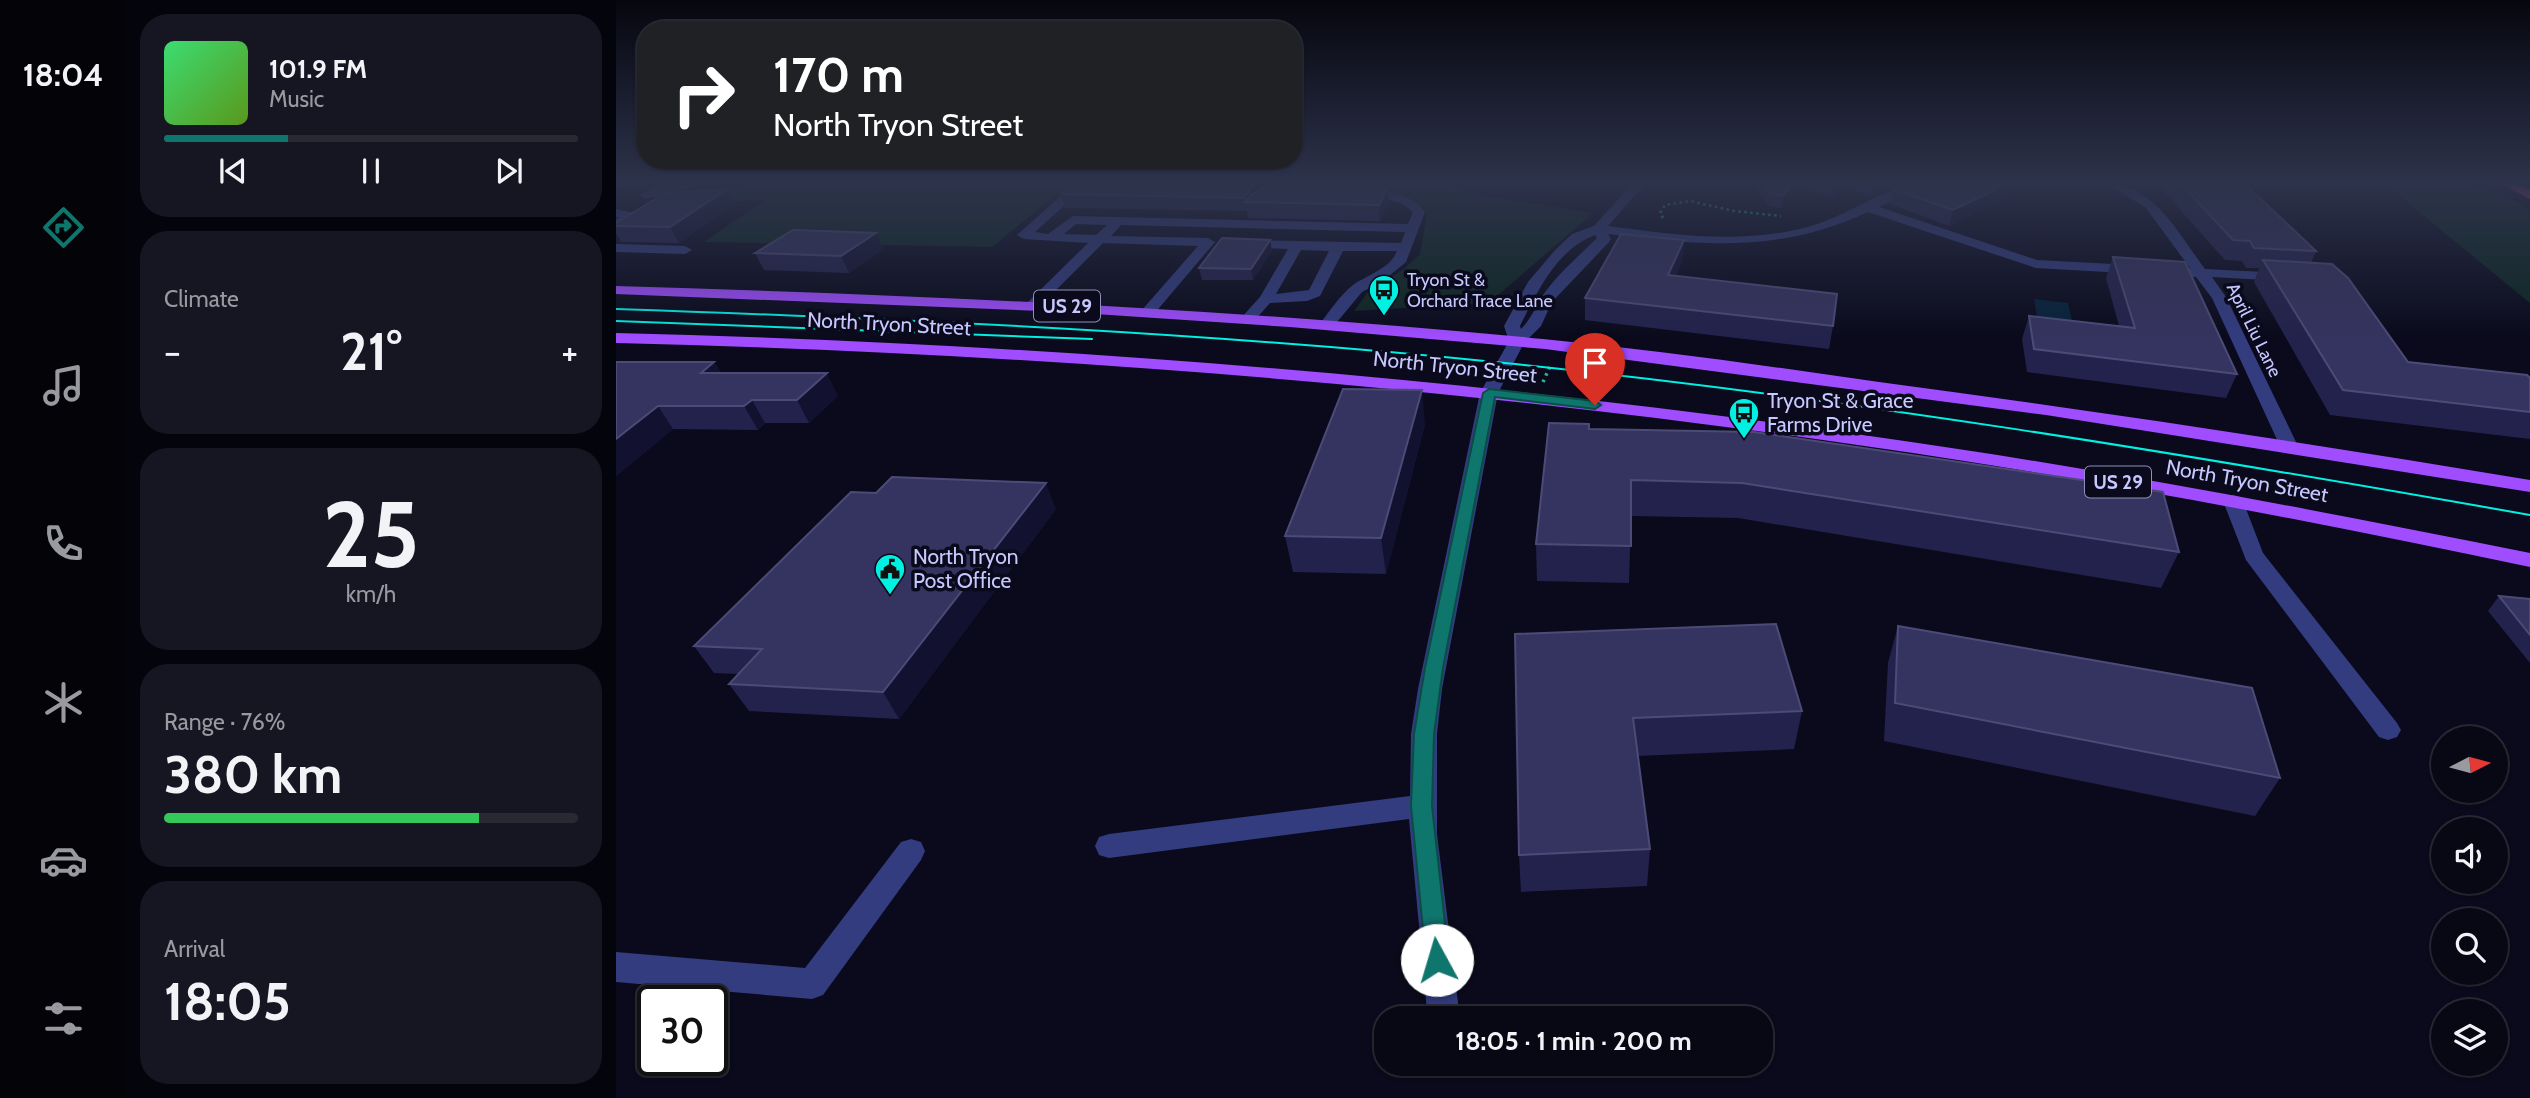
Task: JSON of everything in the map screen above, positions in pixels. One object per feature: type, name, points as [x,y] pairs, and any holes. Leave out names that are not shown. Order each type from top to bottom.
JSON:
[{"type":"main road","name":"North Tryon Street","points":[[616,290],[1149,311],[1517,341],[1863,383],[2287,444],[2530,486]]},
{"type":"main road","name":"North Tryon Street","points":[[616,338],[992,352],[1219,368],[1650,411],[1885,445],[2233,501],[2530,560]]},
{"type":"street","points":[[1026,235],[1405,247]]},
{"type":"street","points":[[1051,238],[1054,235]]},
{"type":"street","points":[[1033,305],[1103,235]]},
{"type":"street","points":[[1326,325],[1357,289],[1379,277],[1401,259],[1410,235]]},
{"type":"street","points":[[1442,1006],[1422,806],[1424,734],[1430,689],[1489,393],[1517,341],[1512,326],[1535,282],[1577,237],[1582,235]]},
{"type":"street","points":[[1648,235],[1686,240],[1761,239],[1779,235]]},
{"type":"street","points":[[1950,235],[2036,264],[2303,278]]},
{"type":"street","name":"April Liu Lane","points":[[2173,235],[2219,297],[2287,444]]},
{"type":"street","points":[[1149,311],[1220,242]]},
{"type":"street","points":[[1249,318],[1266,299],[1297,245]]},
{"type":"street","points":[[1266,299],[1307,297],[1315,293],[1338,247]]},
{"type":"street","points":[[616,248],[685,250]]},
{"type":"street","points":[[2233,501],[2253,555],[2388,730]]},
{"type":"street","points":[[1109,846],[1422,806]]},
{"type":"street","points":[[616,967],[812,984],[911,851]]},
{"type":"path","points":[[1539,389],[1554,357]]},
{"type":"green space","points":[[714,235],[1006,235],[992,247],[704,242]]},
{"type":"green space","points":[[1423,235],[1567,235],[1489,303],[1354,311],[1368,292],[1404,269],[1420,254]]},
{"type":"green space","points":[[2447,235],[2530,235],[2530,303]]},
{"type":"water","points":[[2034,299],[2068,303],[2073,326],[2039,330]]},
{"type":"building","points":[[784,235],[873,235],[841,256],[755,253]]},
{"type":"building","points":[[1620,235],[1684,240],[1668,275],[1837,294],[1833,326],[1585,298]]},
{"type":"building","points":[[2229,235],[2299,235],[2316,251],[2254,248],[2250,241],[2233,240]]},
{"type":"building","points":[[1222,238],[1270,240],[1251,269],[1199,268]]},
{"type":"building","points":[[2113,257],[2185,262],[2237,374],[2034,349],[2029,316],[2135,328]]},
{"type":"building","points":[[2263,260],[2332,264],[2348,278],[2408,362],[2527,375],[2530,378],[2530,412],[2343,390]]},
{"type":"building","points":[[616,362],[714,362],[701,373],[827,373],[797,400],[752,400],[744,406],[658,406],[616,439]]},
{"type":"building","points":[[1343,389],[1422,390],[1381,538],[1285,536]]},
{"type":"building","points":[[1549,423],[1589,424],[1589,429],[1754,432],[2163,492],[2179,552],[1742,483],[1631,480],[1631,546],[1536,544]]},
{"type":"building","name":"North Tryon Post Office","points":[[892,477],[1046,483],[883,692],[729,684],[762,649],[694,646],[851,492],[876,493]]},
{"type":"building","points":[[2499,596],[2530,599],[2530,635]]},
{"type":"building","points":[[1776,624],[1802,711],[1633,718],[1650,849],[1519,855],[1515,634]]},
{"type":"building","points":[[1898,626],[2252,688],[2280,778],[1895,703]]},
{"type":"tram line","points":[[616,309],[1061,328],[1283,343],[1505,363],[1891,411],[2275,471],[2530,515]]},
{"type":"tram line","points":[[616,321],[1092,339]]},
{"type":"place","name":"Tryon St & Orchard Trace Lane","points":[[1384,317]]},
{"type":"place","name":"Tryon St & Grace Farms Drive","points":[[1744,440]]},
{"type":"place","name":"North Tryon Post Office","points":[[890,596]]},
{"type":"route","points":[[1437,960],[1423,834],[1424,734],[1434,668],[1489,393],[1595,405]]}]
